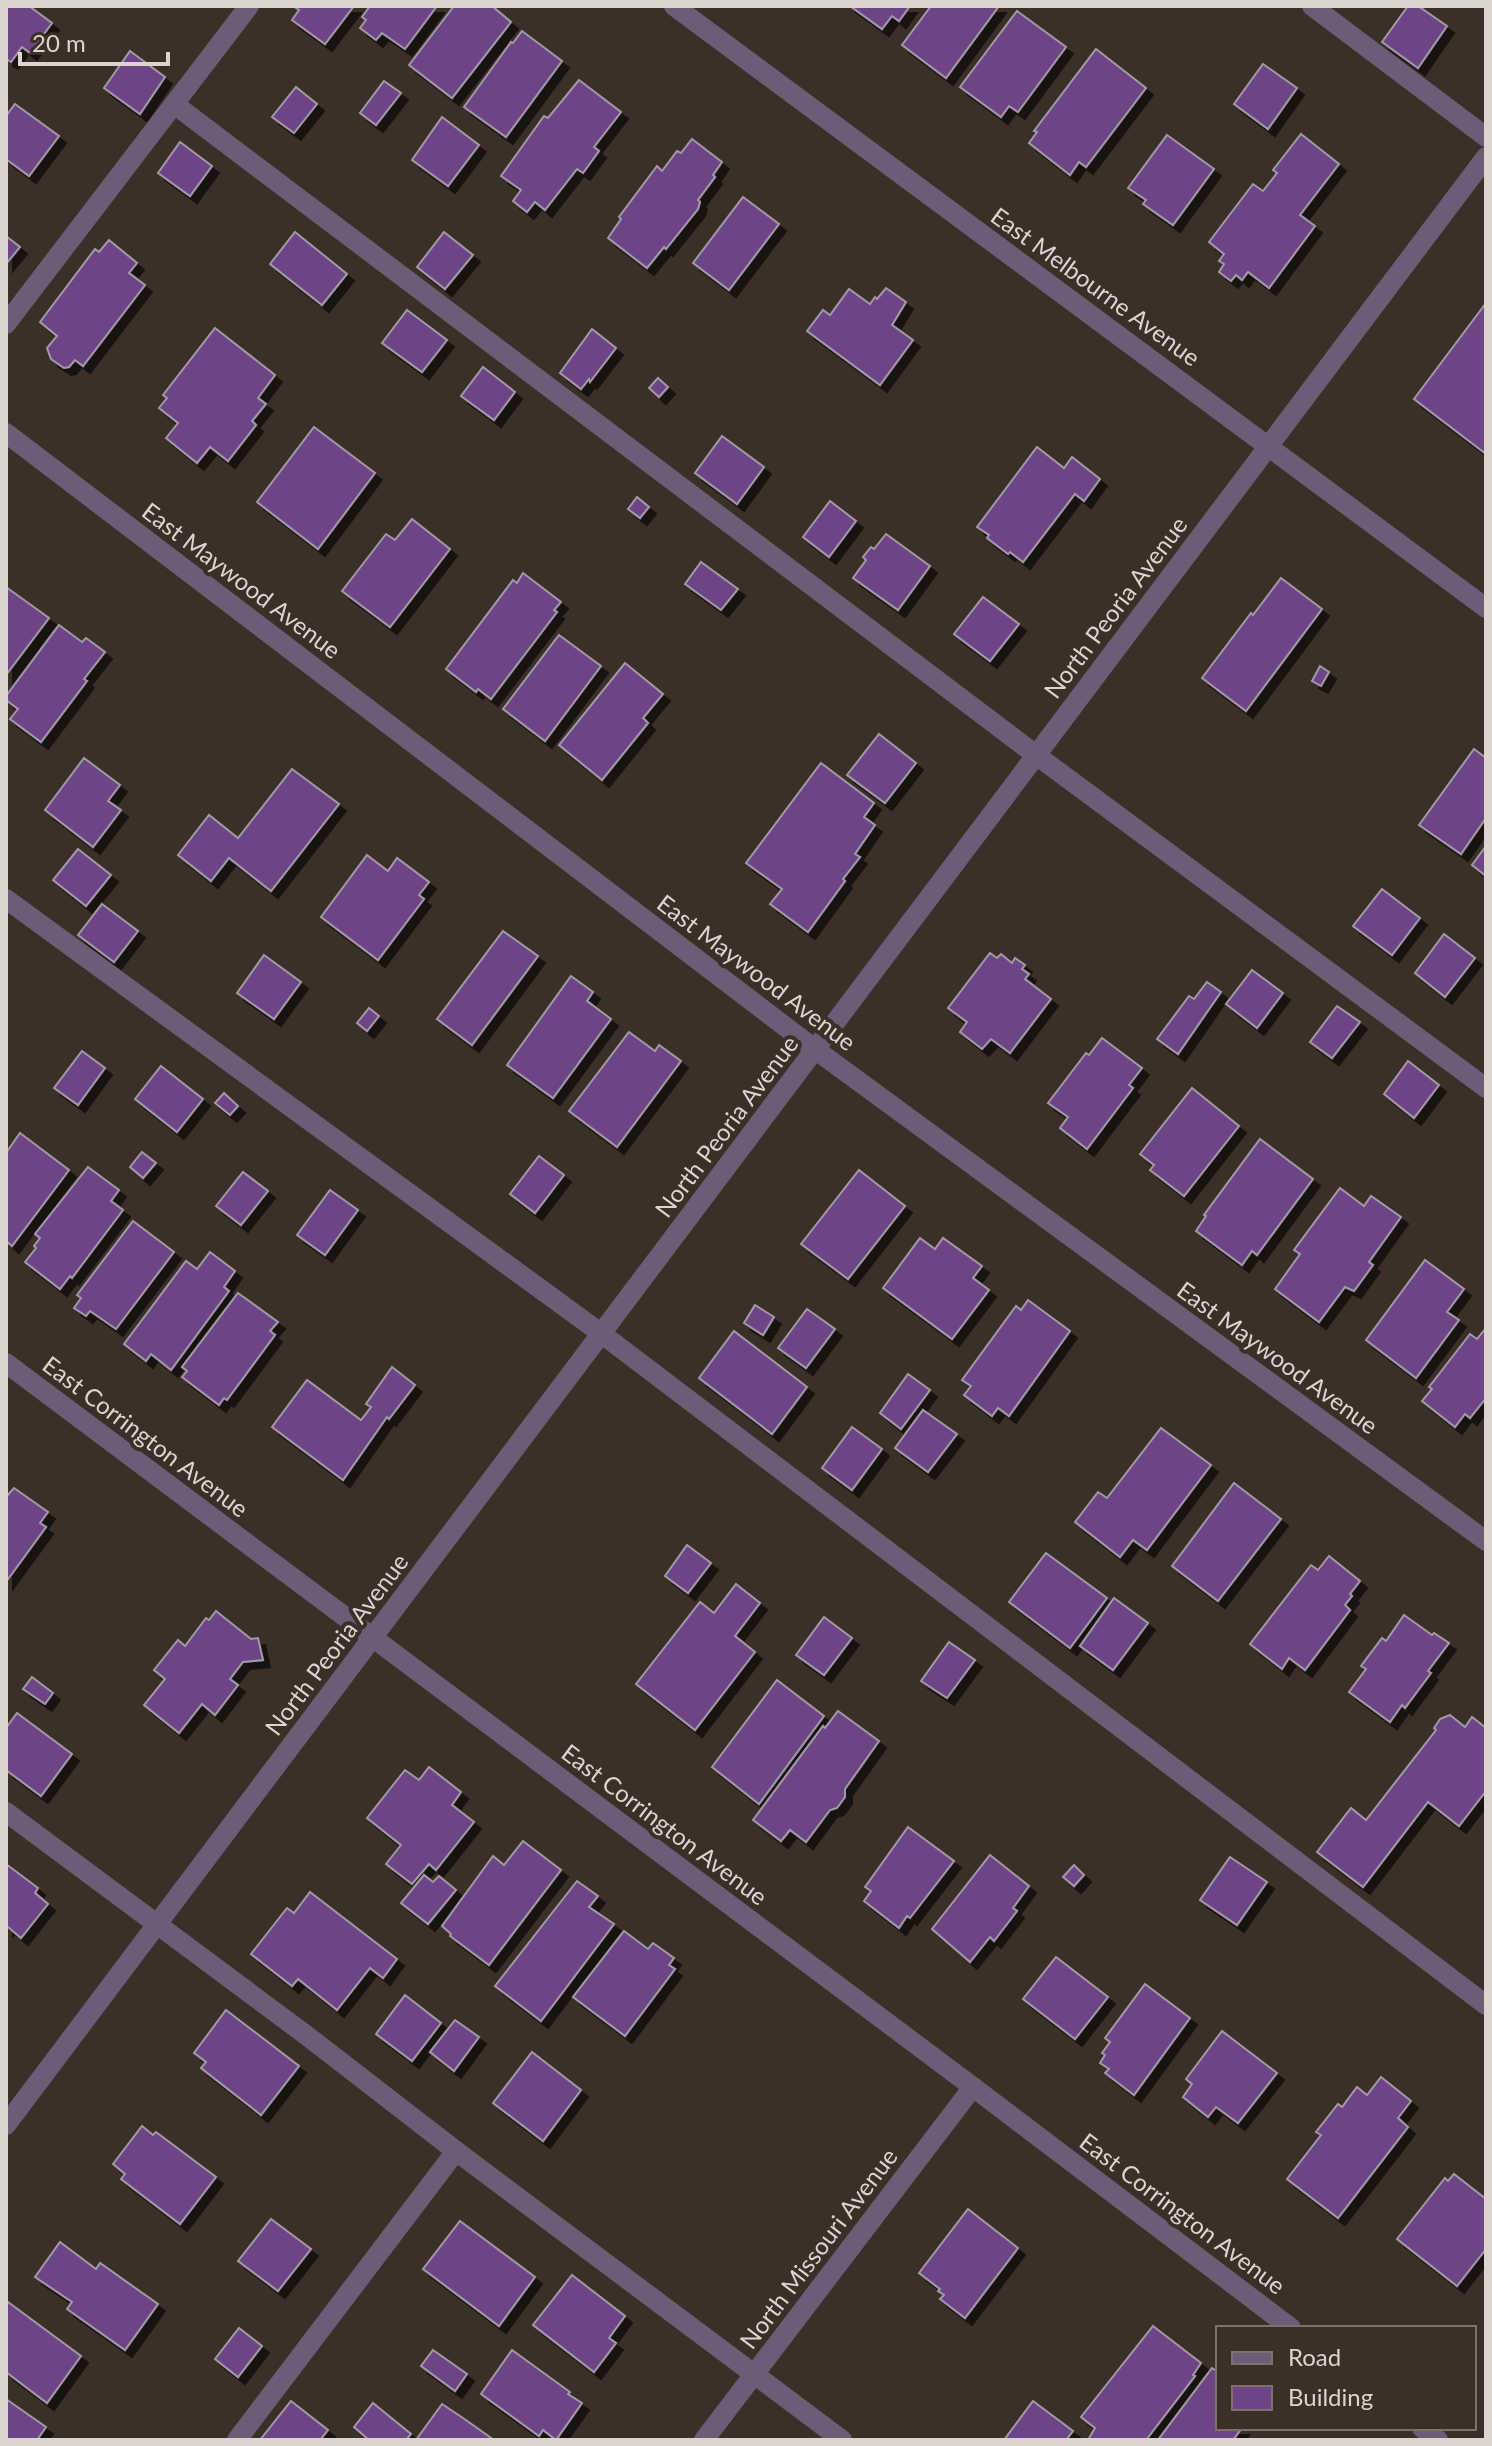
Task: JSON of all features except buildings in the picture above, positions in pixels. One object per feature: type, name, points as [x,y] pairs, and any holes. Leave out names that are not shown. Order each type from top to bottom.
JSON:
[{"type":"street","points":[[6,324],[249,6]]},
{"type":"street","name":"East Melbourne Avenue","points":[[674,6],[1486,608]]},
{"type":"street","points":[[1312,6],[1486,137]]},
{"type":"street","points":[[174,104],[1036,755],[1486,1088]]},
{"type":"street","name":"North Peoria Avenue","points":[[6,2125],[1486,157]]},
{"type":"street","name":"East Maywood Avenue","points":[[6,433],[816,1050],[1486,1541]]},
{"type":"street","points":[[6,899],[602,1334],[1486,2005]]},
{"type":"street","name":"East Corrington Avenue","points":[[6,1363],[1288,2326]]},
{"type":"street","points":[[6,1812],[842,2440]]},
{"type":"street","name":"North Missouri Avenue","points":[[704,2440],[973,2087]]},
{"type":"street","points":[[237,2440],[456,2151]]}]
